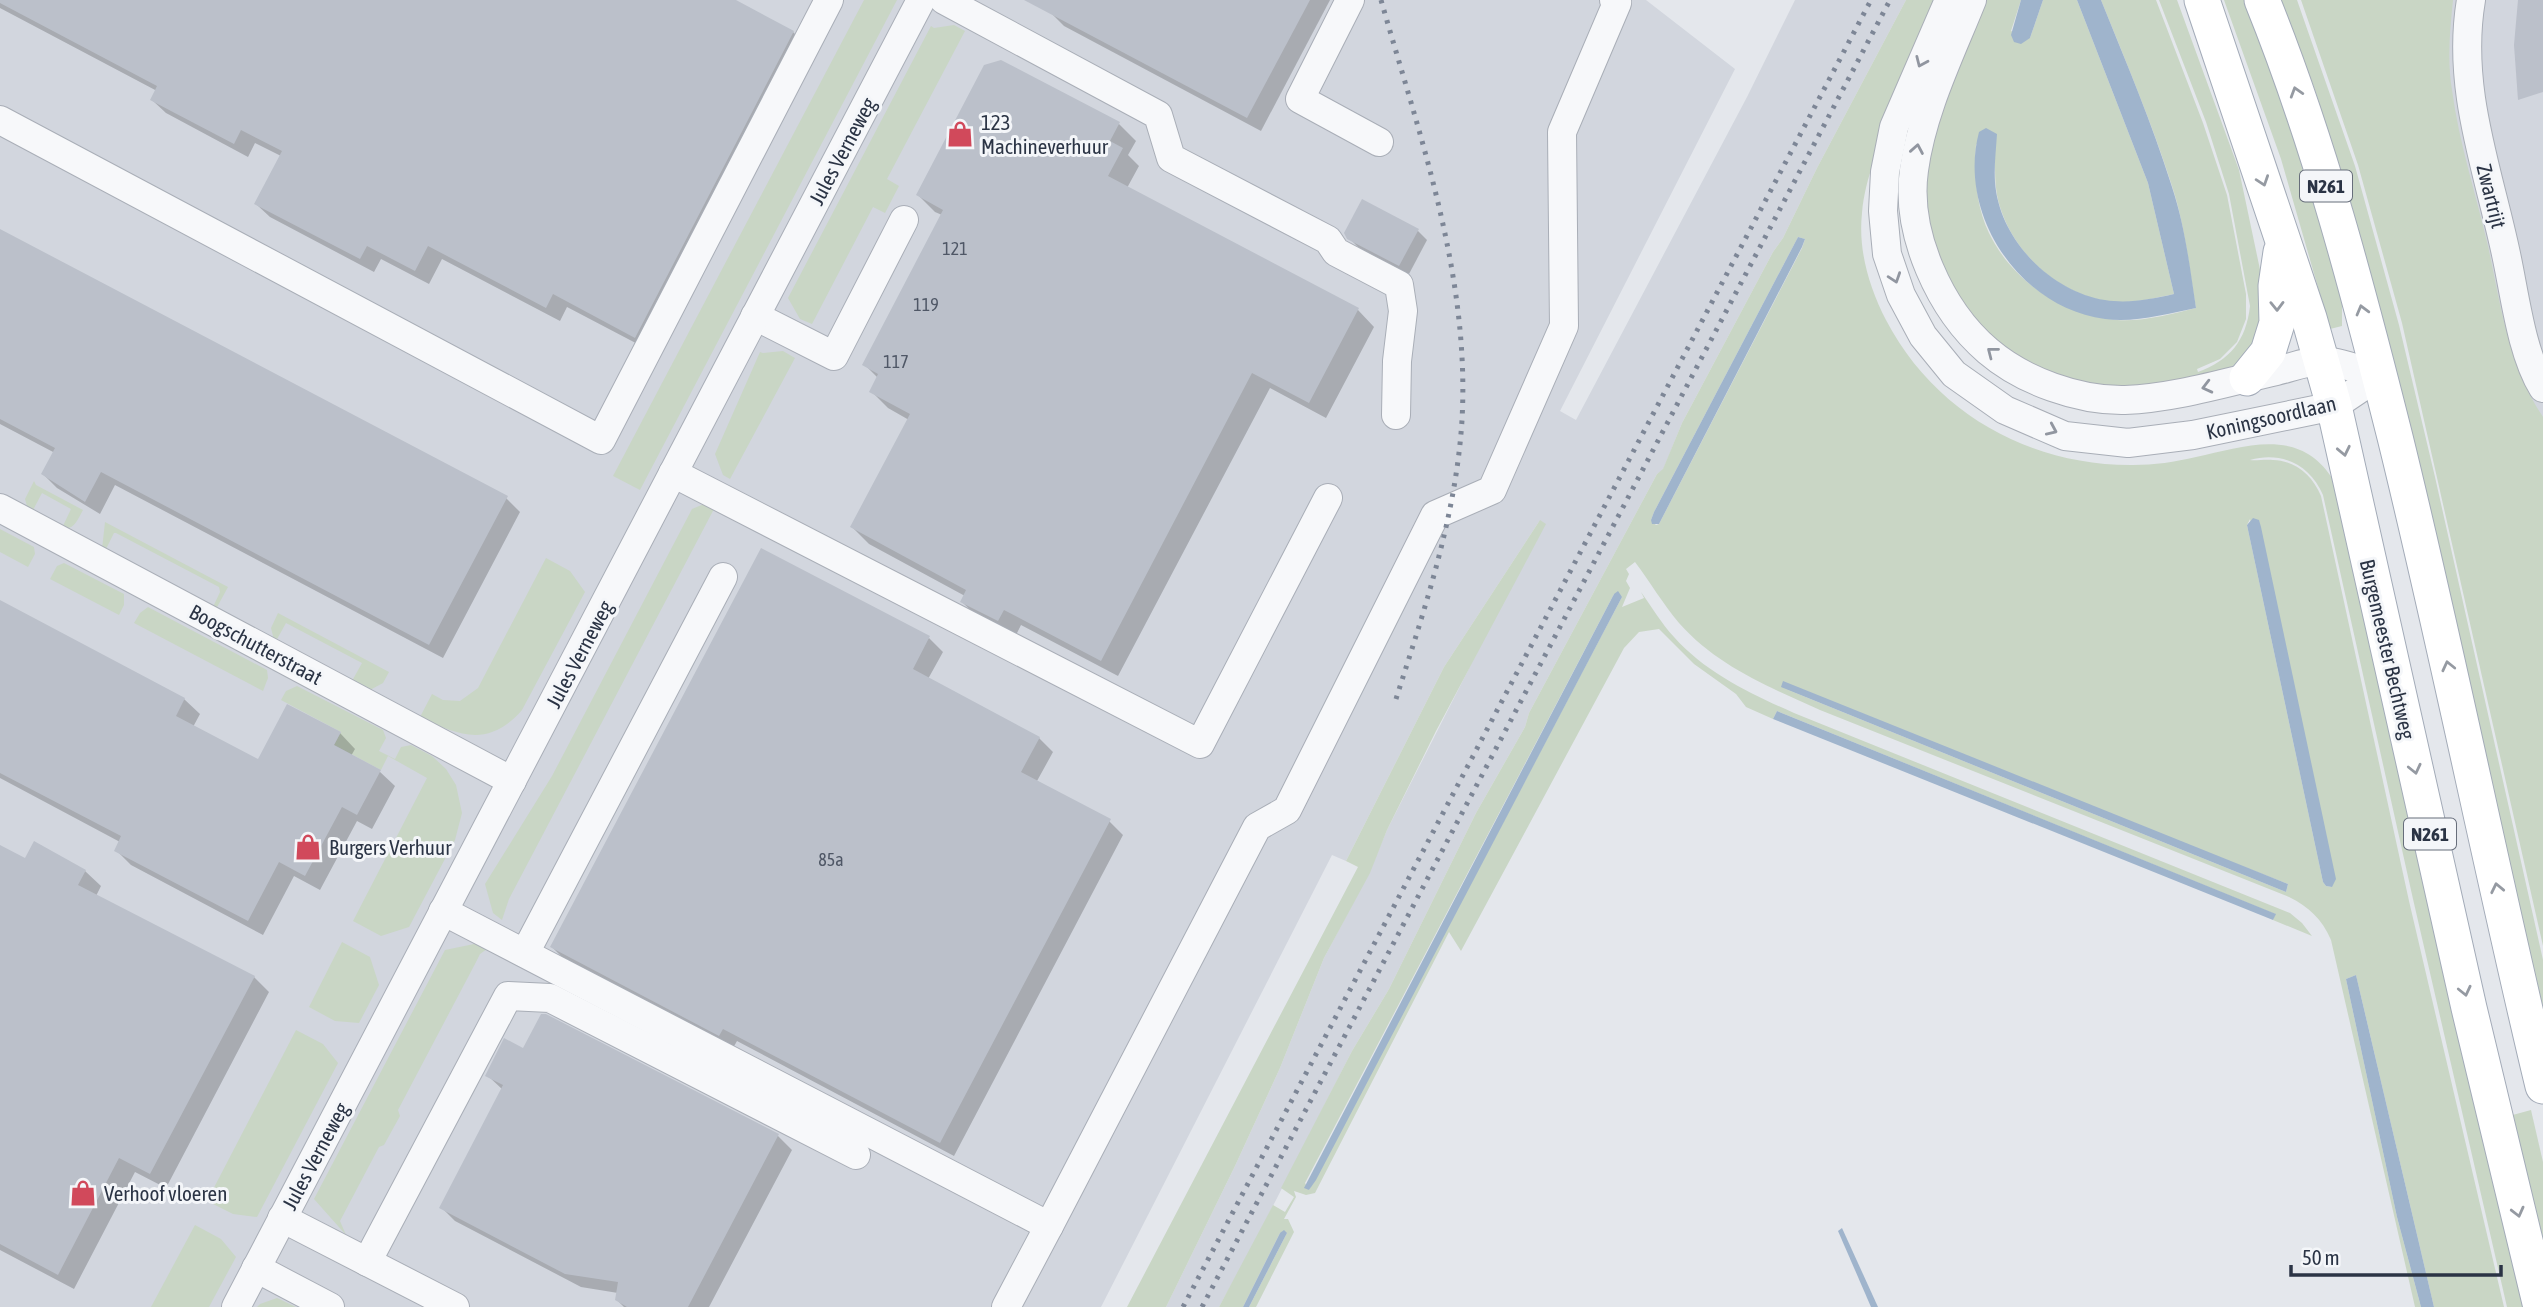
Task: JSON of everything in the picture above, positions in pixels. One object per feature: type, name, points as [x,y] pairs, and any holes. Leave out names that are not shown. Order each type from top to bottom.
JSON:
[{"type":"main road","name":"Burgemeester Bechtweg","points":[[2202,0],[2322,361],[2334,406],[2469,1008],[2542,1307]]},
{"type":"main road","name":"N261","points":[[2262,0],[2286,60],[2340,229],[2379,375],[2418,534],[2543,1086]]},
{"type":"main road","points":[[2247,378],[2268,352],[2277,323],[2276,286],[2282,238]]},
{"type":"street","points":[[0,120],[601,440],[829,0]]},
{"type":"street","name":"Jules Verneweg","points":[[236,1307],[921,0]]},
{"type":"street","points":[[944,0],[1158,115],[1171,158],[1328,240],[1336,252],[1399,285],[1403,311],[1397,361],[1396,415]]},
{"type":"street","points":[[1350,0],[1300,99],[1380,142]]},
{"type":"street","points":[[1006,1307],[1257,827],[1287,810],[1435,515],[1492,490],[1564,326],[1562,132],[1617,3],[1614,0]]},
{"type":"street","name":"Koningsoordlaan","points":[[1949,0],[1894,127],[1885,172],[1883,211],[1887,254],[1901,295],[1923,336],[1954,374],[2005,410],[2065,436],[2128,443],[2193,435],[2334,406],[2379,375]]},
{"type":"street","name":"Koningsoordlaan","points":[[1972,0],[1921,128],[1913,173],[1913,208],[1921,245],[1935,282],[1958,317],[1988,351],[2027,376],[2077,394],[2124,400],[2182,394],[2322,361],[2379,375]]},
{"type":"street","name":"Zwartrijt","points":[[2470,0],[2466,68],[2472,115],[2499,218],[2527,349],[2543,388]]},
{"type":"street","points":[[755,316],[834,356],[904,220]]},
{"type":"street","points":[[673,473],[1200,744],[1328,498]]},
{"type":"street","name":"Boogschutterstraat","points":[[0,508],[512,781]]},
{"type":"street","points":[[525,953],[723,577]]},
{"type":"street","points":[[443,911],[1049,1226]]},
{"type":"street","points":[[367,1262],[508,996],[550,998],[856,1155]]},
{"type":"street","points":[[282,1218],[455,1307]]},
{"type":"street","points":[[256,1268],[330,1307]]},
{"type":"shaded area","points":[[0,0],[1646,0],[1735,69],[1560,411],[1576,420],[1747,97],[1795,0],[1906,0],[1783,238],[1682,423],[1663,470],[1657,474],[1529,713],[1525,727],[1476,813],[1389,989],[1352,1051],[1219,1307],[1166,1307],[1280,1068],[1324,958],[1369,873],[1387,830],[1486,635],[1540,520],[1444,667],[1346,861],[1332,855],[1101,1307],[0,1307]]},
{"type":"shaded area","points":[[2388,0],[2543,0],[2543,439],[2515,410]]},
{"type":"green space","points":[[864,0],[897,0],[640,490],[613,476]]},
{"type":"green space","points":[[1906,0],[1941,0],[1874,161],[1862,213],[1863,254],[1870,281],[1886,320],[1906,353],[1930,382],[1958,407],[1988,427],[2022,444],[2057,456],[2094,463],[2133,465],[2180,460],[2234,448],[2271,444],[2306,452],[2321,464],[2334,481],[2523,1307],[2507,1307],[2323,495],[2303,468],[2273,457],[2250,460],[2281,461],[2296,466],[2313,482],[2321,496],[2409,901],[2504,1307],[2434,1307],[2356,975],[2346,979],[2397,1217],[2421,1307],[2415,1307],[2331,940],[2309,909],[2289,897],[1820,710],[1763,684],[1710,652],[1694,638],[1673,616],[1635,562],[1626,569],[1629,574],[1626,581],[1630,588],[1622,607],[1644,598],[1641,592],[1665,626],[1687,650],[1715,672],[1746,690],[1794,713],[2290,913],[2312,936],[2273,920],[2275,914],[1777,711],[1773,719],[1746,707],[1736,694],[1694,664],[1659,629],[1639,632],[1624,648],[1461,951],[1449,932],[1315,1193],[1306,1195],[1294,1191],[1296,1197],[1284,1219],[1288,1219],[1294,1232],[1256,1307],[1249,1307],[1287,1233],[1280,1233],[1243,1307],[1219,1307],[1273,1205],[1285,1212],[1294,1197],[1281,1188],[1352,1051],[1389,989],[1476,813],[1525,727],[1529,713],[1657,474],[1663,469],[1682,423],[1783,238]],"holes":[[[1798,237],[1805,239],[1659,524],[1656,525],[1651,520]],[[2250,519],[2332,887],[2323,882],[2247,525]],[[1614,594],[1622,597],[1309,1190],[1305,1183]],[[1781,687],[2288,884],[2286,892]]]},
{"type":"green space","points":[[1981,0],[2021,0],[2011,31],[2030,38],[2043,0],[2077,0],[2148,183],[2174,294],[2130,302],[2096,299],[2060,283],[2044,271],[2029,258],[2007,225],[1997,195],[1995,159],[1976,144],[1977,190],[1989,233],[2011,266],[2042,293],[2059,303],[2097,317],[2136,320],[2196,308],[2183,231],[2172,186],[2101,0],[2156,0],[2227,195],[2246,294],[2246,319],[2237,342],[2220,359],[2197,369],[2198,372],[2219,362],[2234,348],[2245,329],[2250,306],[2229,194],[2206,122],[2159,0],[2177,0],[2239,170],[2262,279],[2264,298],[2256,343],[2236,364],[2227,369],[2133,390],[2061,379],[2022,360],[1984,331],[1944,276],[1925,217],[1927,153]]},
{"type":"green space","points":[[2224,0],[2245,0],[2295,136],[2342,297],[2342,326],[2330,329],[2281,159]]},
{"type":"green space","points":[[2281,0],[2297,0],[2355,166],[2399,325],[2543,960],[2543,1027],[2385,329],[2339,165],[2315,90]]},
{"type":"green space","points":[[2301,0],[2453,0],[2450,68],[2459,129],[2507,334],[2521,376],[2543,417],[2543,946],[2402,323],[2358,165]]},
{"type":"green space","points":[[954,25],[965,31],[887,179],[899,186],[885,213],[873,207],[812,324],[800,319],[788,298],[931,26],[934,28]]},
{"type":"green space","points":[[783,351],[795,358],[730,479],[723,475],[715,454],[760,352]]},
{"type":"green space","points":[[34,481],[36,485],[83,510],[73,526],[62,528],[71,509],[42,493],[32,512],[28,510],[25,499]]},
{"type":"green space","points":[[704,504],[714,509],[509,899],[502,920],[493,913],[485,884],[552,776],[692,509]]},
{"type":"green space","points":[[1540,520],[1546,524],[1436,731],[1387,830],[1370,873],[1324,958],[1280,1068],[1166,1307],[1127,1307],[1358,867],[1346,861],[1444,667]]},
{"type":"green space","points":[[105,522],[228,587],[216,609],[213,607],[220,592],[219,587],[116,533],[105,551],[102,549]]},
{"type":"green space","points":[[0,529],[34,547],[35,554],[28,567],[0,552]]},
{"type":"green space","points":[[546,558],[570,571],[585,592],[522,710],[498,730],[473,735],[448,729],[420,717],[432,694],[443,700],[460,701],[478,688]]},
{"type":"green space","points":[[64,563],[124,594],[124,605],[119,615],[50,579],[57,566]]},
{"type":"green space","points":[[148,607],[267,670],[268,678],[263,691],[134,623]]},
{"type":"green space","points":[[278,613],[389,672],[383,683],[370,690],[352,681],[362,663],[286,623],[276,641],[274,640],[271,628]]},
{"type":"green space","points":[[297,686],[383,730],[386,738],[379,751],[395,759],[401,747],[411,745],[432,756],[446,769],[456,785],[462,813],[455,840],[409,927],[381,936],[353,921],[427,778],[388,756],[381,770],[334,745],[341,732],[281,700],[286,691]]},
{"type":"green space","points":[[342,942],[370,957],[379,985],[359,1023],[335,1021],[309,1007]]},
{"type":"green space","points":[[474,944],[487,949],[480,954],[398,1110],[400,1116],[384,1145],[379,1147],[340,1221],[346,1235],[314,1199],[445,950]]},
{"type":"green space","points":[[296,1030],[323,1044],[338,1063],[257,1217],[233,1214],[207,1201]]},
{"type":"green space","points":[[2531,1110],[2543,1162],[2543,1251],[2509,1116]]},
{"type":"green space","points":[[195,1225],[221,1239],[236,1257],[209,1307],[151,1307]]},
{"type":"green space","points":[[277,1298],[296,1307],[257,1307],[260,1304]]},
{"type":"water","points":[[2021,0],[2043,0],[2030,38],[2021,44],[2014,42],[2011,35]]},
{"type":"water","points":[[2077,0],[2101,0],[2138,93],[2177,202],[2196,308],[2128,320],[2105,319],[2074,311],[2046,297],[2022,277],[2002,252],[1987,225],[1977,195],[1975,163],[1979,132],[1986,128],[1997,134],[1995,182],[2006,223],[2017,242],[2047,274],[2085,295],[2105,300],[2131,301],[2174,294],[2148,183]]},
{"type":"water","points":[[1798,237],[1805,239],[1802,247],[1659,524],[1652,524],[1654,512]]},
{"type":"water","points":[[2253,518],[2259,520],[2261,527],[2336,879],[2332,887],[2323,882],[2247,525]]},
{"type":"water","points":[[1618,591],[1622,597],[1316,1180],[1309,1190],[1304,1188],[1614,594]]},
{"type":"water","points":[[1783,681],[2288,884],[2286,892],[1781,687]]},
{"type":"water","points":[[1777,711],[2276,914],[2273,920],[1773,719]]},
{"type":"water","points":[[2356,975],[2434,1307],[2421,1307],[2397,1217],[2346,979]]},
{"type":"water","points":[[1842,1228],[1878,1307],[1871,1307],[1838,1231]]},
{"type":"water","points":[[1284,1230],[1287,1233],[1249,1307],[1243,1307],[1280,1233]]},
{"type":"building","points":[[0,0],[736,0],[794,31],[635,338],[553,294],[546,308],[428,246],[415,271],[367,246],[360,259],[254,204],[282,151],[241,130],[234,144],[150,100],[157,86],[0,3]]},
{"type":"building","points":[[1024,0],[1310,0],[1247,118]]},
{"type":"building","points":[[2518,0],[2543,0],[2543,92],[2518,100],[2514,45]]},
{"type":"building","points":[[1001,60],[1120,122],[1110,141],[1123,148],[1108,176],[1359,308],[1309,403],[1252,373],[1101,661],[1004,610],[998,621],[960,602],[966,590],[850,527],[910,414],[869,392],[878,374],[862,365],[943,210],[916,195],[984,65]]},
{"type":"building","points":[[1362,199],[1419,229],[1399,266],[1347,239],[1344,233]]},
{"type":"building","points":[[0,229],[508,496],[429,645],[101,472],[85,502],[41,474],[55,448],[0,419]]},
{"type":"building","points":[[761,548],[930,636],[913,669],[1040,737],[1021,772],[1111,819],[940,1143],[723,1029],[719,1036],[550,947]]},
{"type":"building","points":[[0,600],[185,698],[176,716],[258,759],[287,704],[341,732],[334,745],[381,770],[357,815],[342,807],[305,876],[279,862],[248,921],[114,851],[121,836],[0,773]]},
{"type":"building","points":[[34,841],[86,870],[78,885],[255,976],[150,1174],[119,1158],[58,1275],[0,1244],[0,845],[25,858]]},
{"type":"building","points":[[541,1014],[546,1014],[779,1134],[688,1307],[627,1307],[615,1300],[618,1282],[565,1274],[439,1208],[503,1085],[485,1076],[504,1038],[523,1048]]},
{"type":"railway","points":[[1381,0],[1439,207],[1458,313],[1462,366],[1462,420],[1453,491],[1438,561],[1396,699]]},
{"type":"railway","points":[[1183,1307],[1871,0]]},
{"type":"railway","points":[[1202,1307],[1890,0]]},
{"type":"place","name":"123 Machineverhuur","points":[[960,134]]},
{"type":"place","name":"Burgers Verhuur","points":[[308,847]]},
{"type":"place","name":"Verhoof vloeren","points":[[83,1193]]}]
